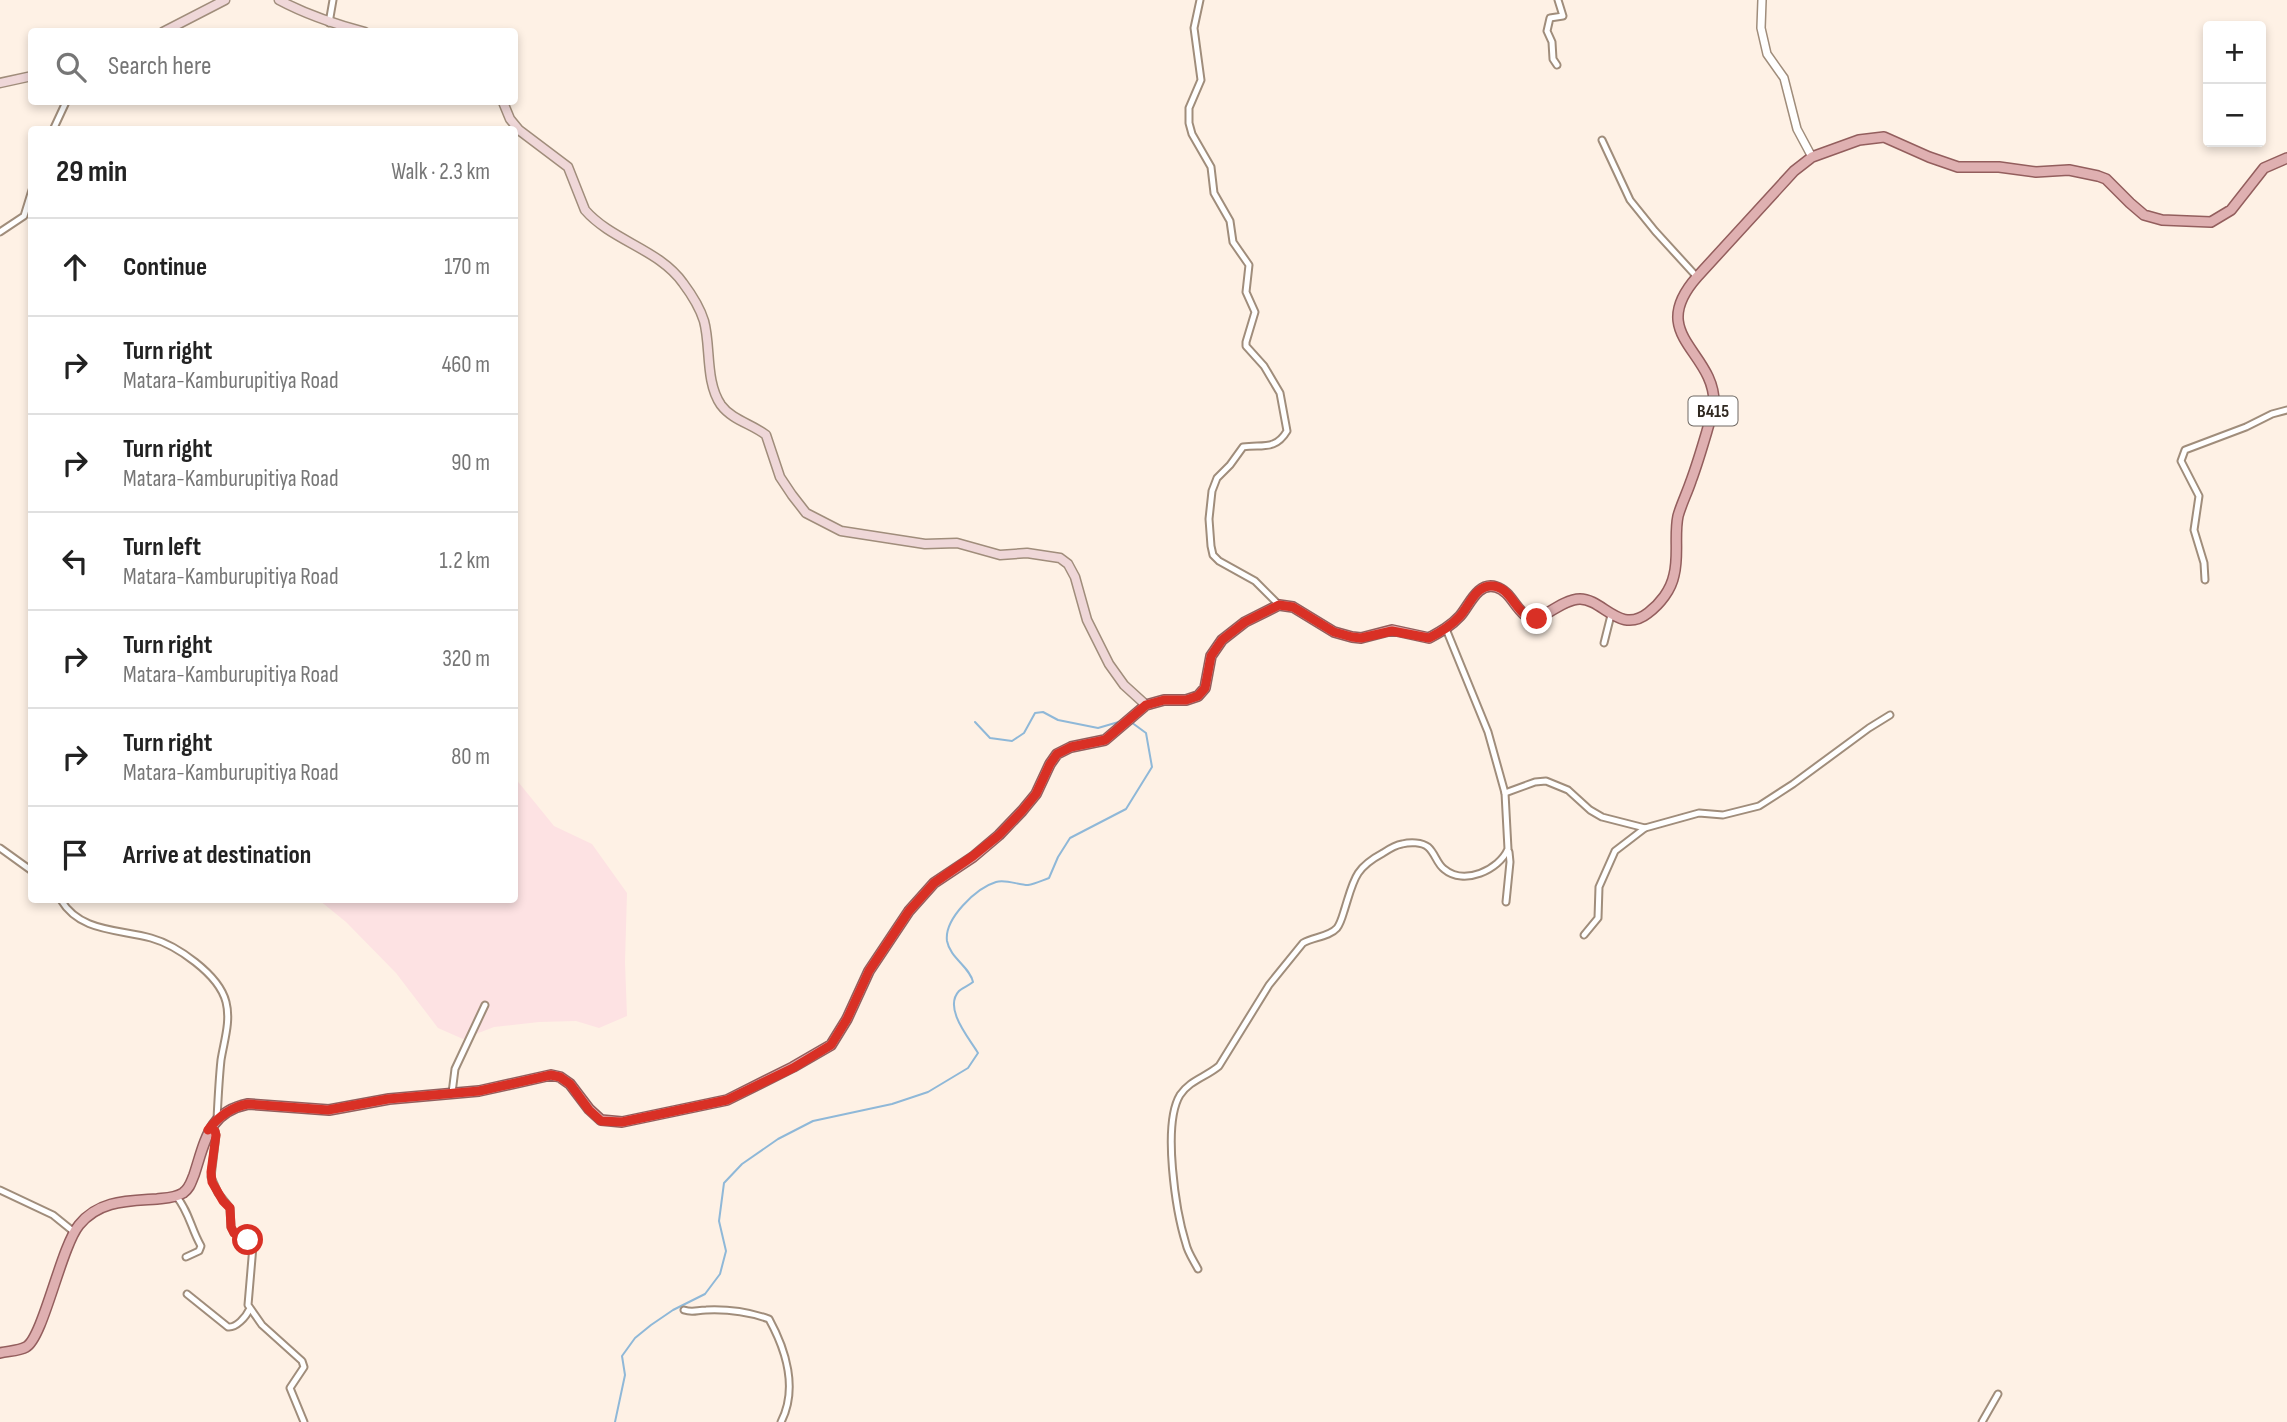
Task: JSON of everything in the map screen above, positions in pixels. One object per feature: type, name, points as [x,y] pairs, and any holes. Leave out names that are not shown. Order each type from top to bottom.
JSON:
[{"type":"main road","points":[[171,28],[225,0]]},
{"type":"main road","points":[[279,0],[303,13],[349,28]]},
{"type":"main road","points":[[0,83],[28,77]]},
{"type":"main road","points":[[504,105],[516,126]]},
{"type":"main road","points":[[518,129],[568,167],[590,215],[649,252],[682,281],[705,323],[708,360],[721,405],[733,416],[766,435],[780,477],[806,513],[841,531],[861,535],[925,544],[957,543],[1000,555],[1027,553],[1060,558],[1068,564],[1075,578],[1087,620],[1109,664],[1124,685],[1146,705]]},
{"type":"main road","name":"B415","points":[[1446,629],[1461,615],[1477,593],[1491,586],[1510,596],[1521,612],[1531,619],[1537,619],[1574,600],[1582,599],[1625,620],[1646,615],[1665,596],[1674,576],[1678,518],[1714,407],[1712,384],[1681,336],[1678,321],[1682,298],[1685,290],[1794,171],[1812,157],[1858,140],[1884,137],[1958,167],[1999,167],[2036,172],[2069,170],[2098,176],[2106,179],[2144,215],[2162,220],[2211,222],[2231,210],[2264,168],[2287,158]]},
{"type":"main road","points":[[0,1353],[27,1347],[31,1342],[44,1315],[74,1231],[80,1223],[101,1207],[113,1202],[183,1193],[190,1186],[208,1130],[217,1119],[237,1106],[248,1104],[328,1110],[388,1099],[479,1091],[551,1075],[570,1084],[589,1110],[601,1121],[622,1122],[727,1100],[793,1068],[831,1045],[847,1019],[869,971],[909,911],[934,883],[982,849],[1022,811],[1036,794],[1057,754],[1071,747],[1105,740],[1146,705],[1198,696],[1205,688],[1211,656],[1222,640],[1245,622],[1279,605],[1293,607],[1334,632],[1352,637],[1361,638],[1392,631],[1429,638],[1446,629]]},
{"type":"street","points":[[329,23],[333,0]]},
{"type":"street","points":[[1200,0],[1194,28],[1200,80],[1189,108],[1189,123],[1192,134],[1211,167],[1214,193],[1230,221],[1233,242],[1249,265],[1247,292],[1255,312],[1246,346],[1264,366],[1280,393],[1287,431],[1283,438],[1264,448],[1243,447],[1217,478],[1212,491],[1209,519],[1211,546],[1213,555],[1219,561],[1255,581],[1279,605]]},
{"type":"street","points":[[1557,65],[1553,59],[1552,42],[1547,31],[1550,18],[1563,16],[1558,0]]},
{"type":"street","points":[[1762,0],[1761,28],[1767,54],[1784,78],[1797,129],[1812,157]]},
{"type":"street","points":[[55,126],[65,105]]},
{"type":"street","points":[[1602,141],[1630,200],[1654,231],[1697,277]]},
{"type":"street","points":[[0,232],[24,216],[28,203]]},
{"type":"street","points":[[2205,580],[2204,563],[2193,530],[2199,496],[2181,461],[2185,450],[2287,410]]},
{"type":"street","points":[[1604,643],[1611,615]]},
{"type":"street","points":[[1446,629],[1478,703],[1505,793],[1510,862],[1506,902]]},
{"type":"street","points":[[1584,935],[1598,918],[1599,887],[1615,851],[1645,828],[1699,813],[1723,815],[1759,806],[1890,715]]},
{"type":"street","points":[[1505,793],[1535,782],[1546,781],[1568,790],[1602,817],[1645,828]]},
{"type":"street","points":[[1198,1269],[1186,1246],[1172,1171],[1171,1138],[1178,1098],[1188,1085],[1209,1075],[1219,1066],[1269,985],[1303,943],[1336,929],[1352,882],[1367,861],[1399,844],[1419,843],[1429,848],[1443,869],[1468,876],[1489,870],[1505,856],[1508,849]]},
{"type":"street","points":[[0,848],[28,868]]},
{"type":"street","points":[[63,903],[75,918],[91,926],[154,939],[198,962],[216,984],[226,1000],[228,1021],[221,1062],[217,1119]]},
{"type":"street","points":[[452,1093],[455,1069],[485,1005]]},
{"type":"street","points":[[208,1130],[211,1128],[216,1135],[212,1182],[230,1208],[234,1233],[243,1236],[253,1246],[249,1310],[302,1360],[304,1367],[290,1388],[304,1422]]},
{"type":"street","points":[[0,1189],[53,1215],[74,1231]]},
{"type":"street","points":[[176,1196],[191,1219],[192,1229],[201,1245],[199,1251],[186,1257]]},
{"type":"street","points":[[187,1294],[230,1328],[246,1317],[249,1310]]},
{"type":"street","points":[[684,1310],[692,1313],[702,1309],[729,1310],[769,1319],[786,1358],[790,1390],[787,1410],[781,1422]]},
{"type":"street","points":[[1982,1422],[1998,1394]]},
{"type":"shaded area","points":[[518,782],[554,826],[592,844],[627,893],[627,1016],[599,1028],[576,1021],[539,1022],[494,1027],[463,1039],[438,1028],[396,973],[346,922],[323,903],[518,903]]},
{"type":"waterway","points":[[975,722],[990,738],[1012,741],[1024,733],[1035,713],[1043,712],[1058,720],[1098,728],[1122,721]]},
{"type":"waterway","points":[[615,1422],[625,1375],[622,1356],[635,1338],[651,1325],[705,1294],[720,1274],[726,1251],[719,1221],[724,1183],[742,1164],[778,1139],[813,1121],[892,1104],[928,1092],[968,1068],[978,1053],[959,1023],[954,1006],[959,991],[973,982],[949,947],[947,932],[951,923],[963,905],[988,885],[1004,881],[1028,885],[1049,878],[1070,838],[1126,809],[1152,767],[1146,733],[1131,722]]},
{"type":"route","points":[[248,1240],[234,1233],[230,1208],[223,1201],[211,1177],[216,1135],[211,1128],[208,1130],[217,1119],[237,1106],[248,1104],[328,1110],[388,1099],[479,1091],[551,1075],[570,1084],[589,1110],[601,1121],[622,1122],[727,1100],[793,1068],[831,1045],[847,1019],[869,971],[909,911],[934,883],[999,835],[1022,811],[1036,794],[1057,754],[1071,747],[1105,740],[1146,705],[1198,696],[1208,681],[1211,656],[1222,640],[1245,622],[1279,605],[1293,607],[1334,632],[1352,637],[1361,638],[1392,631],[1429,638],[1446,629],[1461,615],[1481,589],[1491,586],[1510,596],[1521,612],[1531,619],[1537,619]]}]
